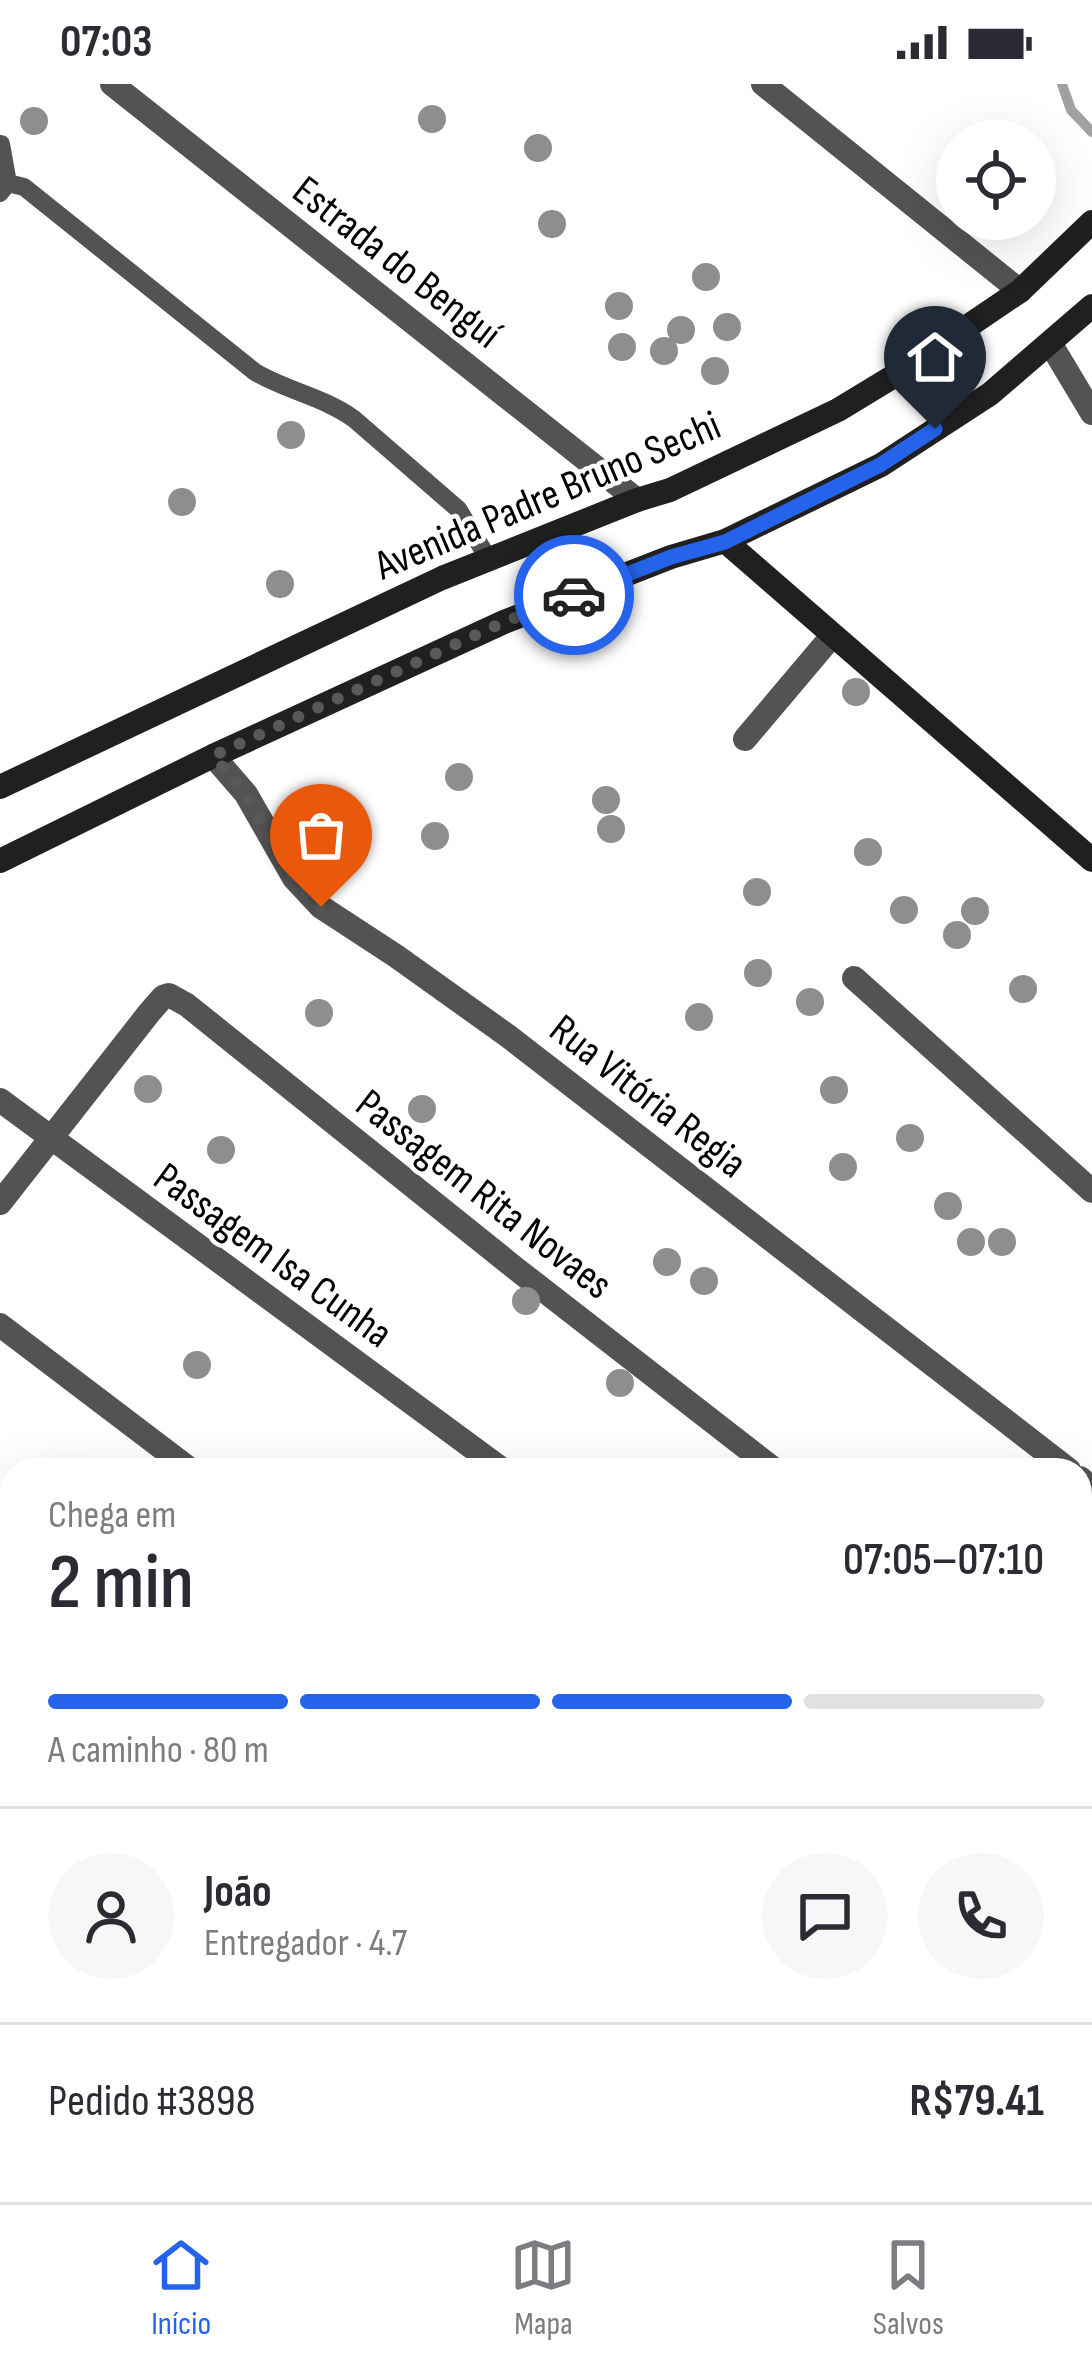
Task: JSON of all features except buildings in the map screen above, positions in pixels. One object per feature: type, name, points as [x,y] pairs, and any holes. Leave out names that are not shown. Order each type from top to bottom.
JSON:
[{"type":"main road","name":"Avenida Padre Bruno Sechi","points":[[0,788],[488,558],[670,490],[838,410],[899,373],[1092,222]]},
{"type":"main road","points":[[0,861],[213,756],[504,622],[671,557],[725,542],[880,465],[990,394],[1092,306]]},
{"type":"main road","points":[[725,542],[1092,860]]},
{"type":"street","name":"Estrada do Benguí","points":[[112,84],[637,500]]},
{"type":"street","points":[[763,84],[1012,285]]},
{"type":"street","points":[[1050,343],[1092,413]]},
{"type":"street","points":[[745,739],[832,636]]},
{"type":"street","name":"Rua Vitória Regia","points":[[213,756],[246,794],[294,878],[321,907],[508,1036],[1053,1458]]},
{"type":"street","points":[[854,978],[1092,1191]]},
{"type":"street","name":"Passagem Rita Novaes","points":[[51,1139],[148,1013],[170,995],[760,1458]]},
{"type":"street","name":"Passagem Isa Cunha","points":[[0,1100],[487,1458]]},
{"type":"street","points":[[0,1203],[51,1139]]},
{"type":"street","points":[[0,1325],[175,1458]]},
{"type":"lane","points":[[1,144],[4,188],[24,187],[255,372],[355,419],[458,509],[488,558]]},
{"type":"waterway","points":[[1062,84],[1071,110],[1092,132]]},
{"type":"way so far","points":[[321,907],[294,878],[246,794],[213,756],[504,622],[574,595]]},
{"type":"route","points":[[574,595],[671,557],[725,542],[880,465],[935,429]]}]
